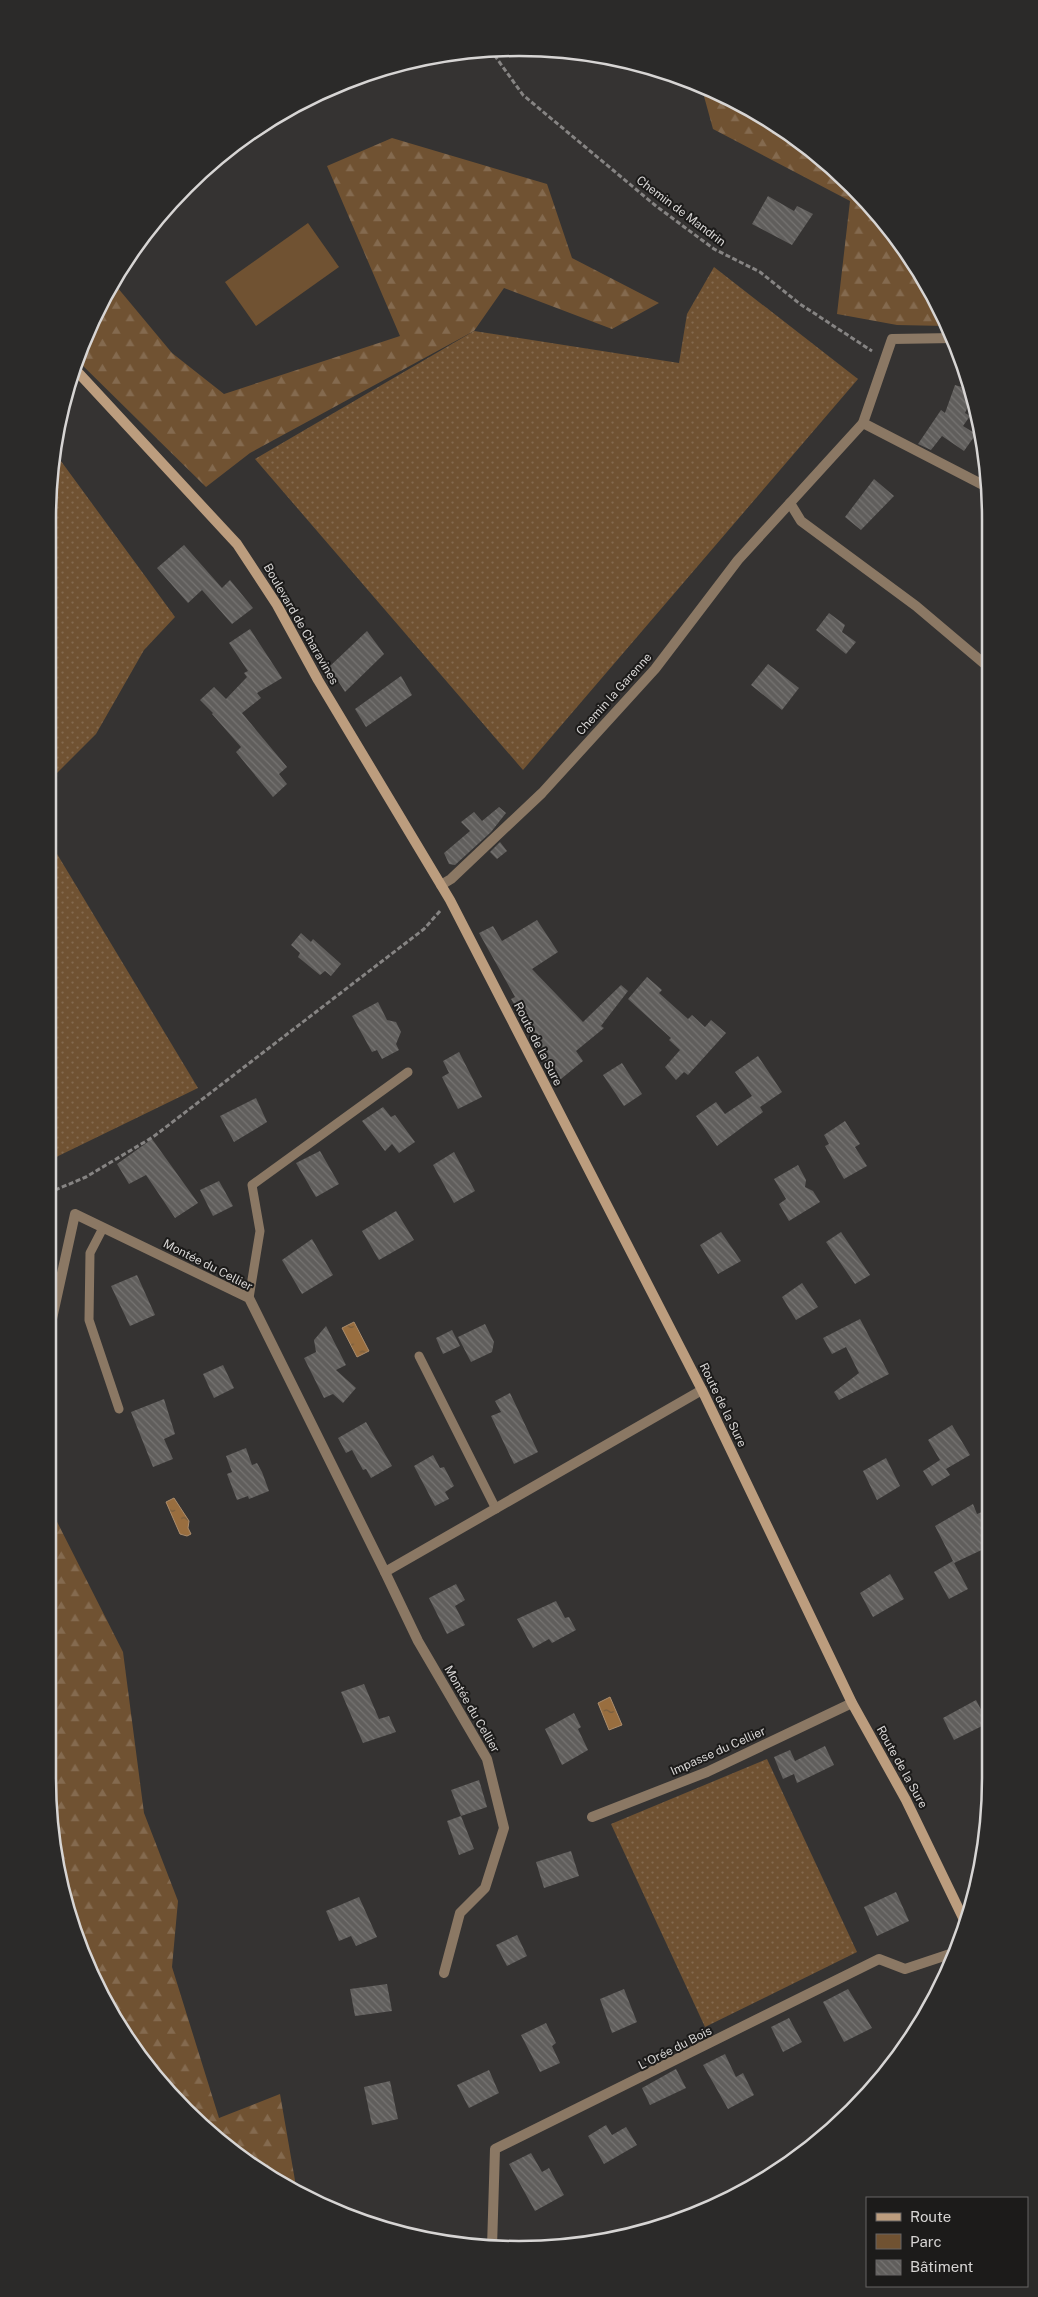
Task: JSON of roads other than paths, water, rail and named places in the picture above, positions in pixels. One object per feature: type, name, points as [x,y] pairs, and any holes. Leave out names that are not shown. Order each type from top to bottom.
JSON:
[{"type":"main road","name":"Boulevard de Charavines","points":[[80,374],[236,544],[258,573],[318,680],[450,900]]},
{"type":"main road","name":"Route de la Sure","points":[[450,900],[702,1390],[852,1703],[906,1800],[961,1914]]},
{"type":"street","name":"Chemin la Garenne","points":[[441,885],[451,880],[542,793],[654,669],[738,560],[863,423],[892,339],[945,338]]},
{"type":"street","points":[[863,423],[980,483]]},
{"type":"street","points":[[790,504],[802,521],[916,606],[982,662]]},
{"type":"street","name":"Montée du Cellier","points":[[56,1301],[75,1214],[249,1298],[418,1641],[487,1759],[504,1828],[485,1888],[460,1913],[444,1973]]},
{"type":"street","points":[[385,1572],[702,1390]]},
{"type":"street","name":"Impasse du Cellier","points":[[592,1817],[707,1772],[852,1703]]},
{"type":"street","name":"L'Orée du Bois","points":[[492,2240],[496,2149],[880,1959],[905,1969],[947,1955]]},
{"type":"lane","points":[[249,1298],[260,1231],[252,1185],[408,1072]]},
{"type":"lane","points":[[103,1228],[90,1253],[89,1320],[119,1409]]},
{"type":"lane","points":[[418,1356],[496,1509]]},
{"type":"water","points":[[354,1322],[369,1351],[357,1357],[342,1328]]},
{"type":"water","points":[[174,1498],[189,1521],[188,1528],[191,1534],[187,1536],[180,1534],[166,1502]]},
{"type":"water","points":[[610,1697],[622,1725],[609,1730],[598,1703]]}]
